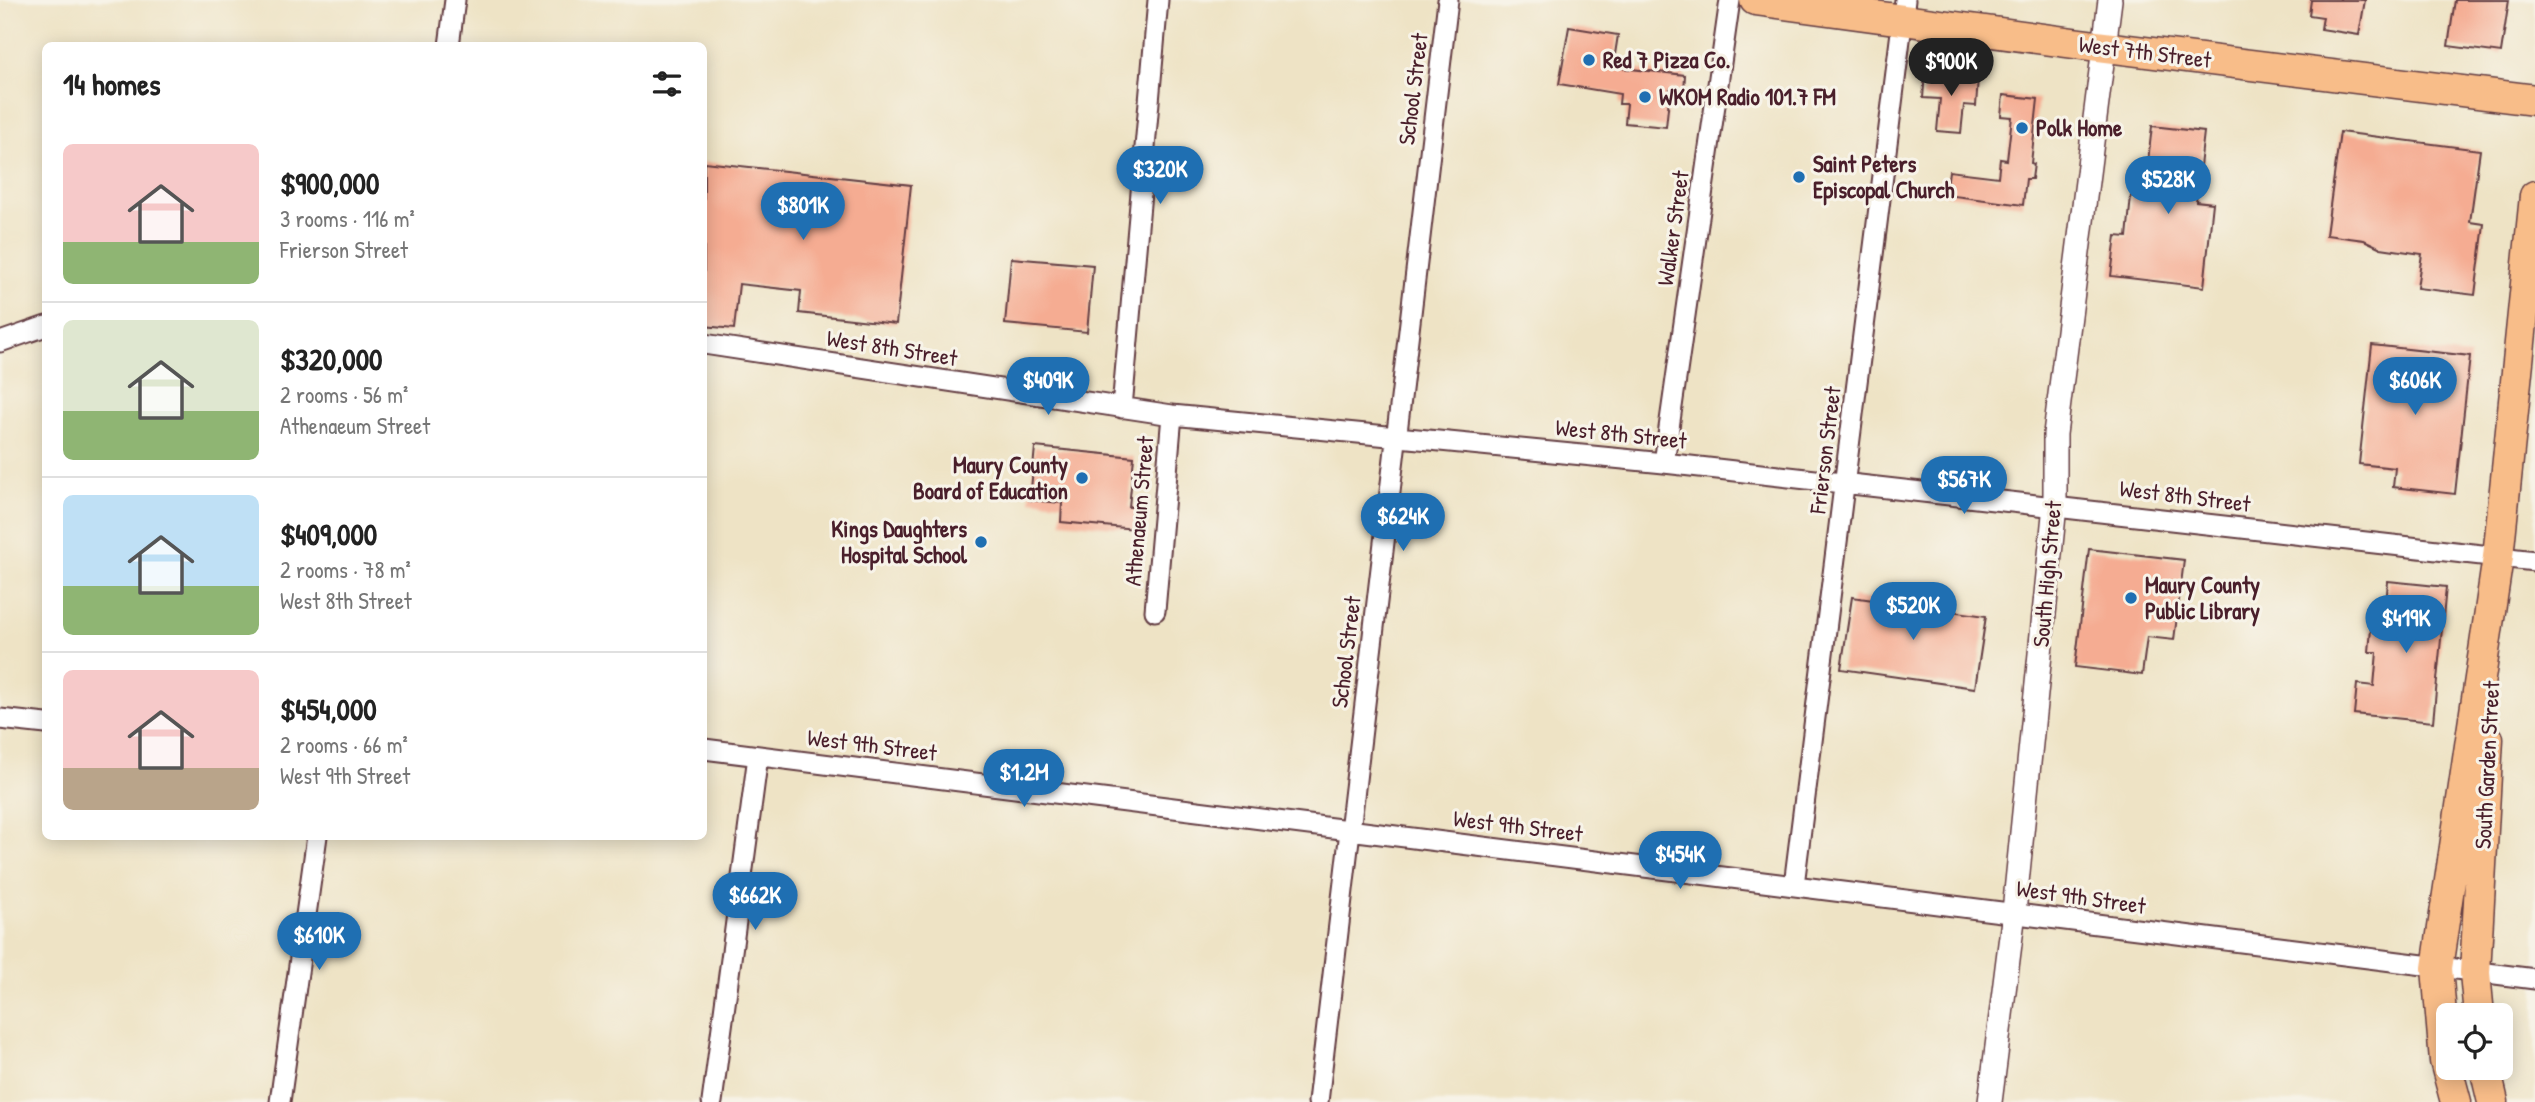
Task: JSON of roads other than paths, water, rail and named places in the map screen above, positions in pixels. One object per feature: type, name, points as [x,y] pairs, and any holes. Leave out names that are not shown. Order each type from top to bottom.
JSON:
[{"type":"main road","name":"West 7th Street","points":[[1755,0],[1903,10],[2105,47],[2535,100]]},
{"type":"main road","name":"South Garden Street","points":[[2456,1102],[2445,1061],[2437,968],[2498,557],[2535,196]]},
{"type":"main road","name":"South Garden Street","points":[[2478,1003],[2475,973],[2498,557]]},
{"type":"main road","points":[[2488,1080],[2493,1102]]},
{"type":"street","points":[[450,42],[455,0]]},
{"type":"street","name":"Athenaeum Street","points":[[1122,408],[1158,0]]},
{"type":"street","name":"School Street","points":[[1318,1102],[1448,0]]},
{"type":"street","name":"Walker Street","points":[[1664,463],[1730,0]]},
{"type":"street","name":"South High Street","points":[[1990,1102],[2014,912],[2055,505],[2055,434],[2110,0]]},
{"type":"street","name":"Frierson Street","points":[[1794,885],[1903,10]]},
{"type":"street","points":[[0,342],[42,327]]},
{"type":"street","name":"West 8th Street","points":[[707,344],[1172,415],[1664,463],[2535,561]]},
{"type":"street","name":"Athenaeum Street","points":[[1155,611],[1172,415]]},
{"type":"street","points":[[0,719],[42,724]]},
{"type":"street","name":"West 9th Street","points":[[707,749],[2535,979]]},
{"type":"street","points":[[712,1102],[758,756]]},
{"type":"street","points":[[280,1102],[316,840]]},
{"type":"place","name":"Red 7 Pizza Co.","points":[[1589,60]]},
{"type":"place","name":"WKOM Radio 101.7 FM","points":[[1645,97]]},
{"type":"place","name":"Polk Home","points":[[2022,128]]},
{"type":"place","name":"Saint Peters Episcopal Church","points":[[1799,177]]},
{"type":"place","name":"Maury County Board of Education","points":[[1082,478]]},
{"type":"place","name":"Kings Daughters Hospital School","points":[[981,542]]},
{"type":"place","name":"Maury County Public Library","points":[[2131,598]]}]
